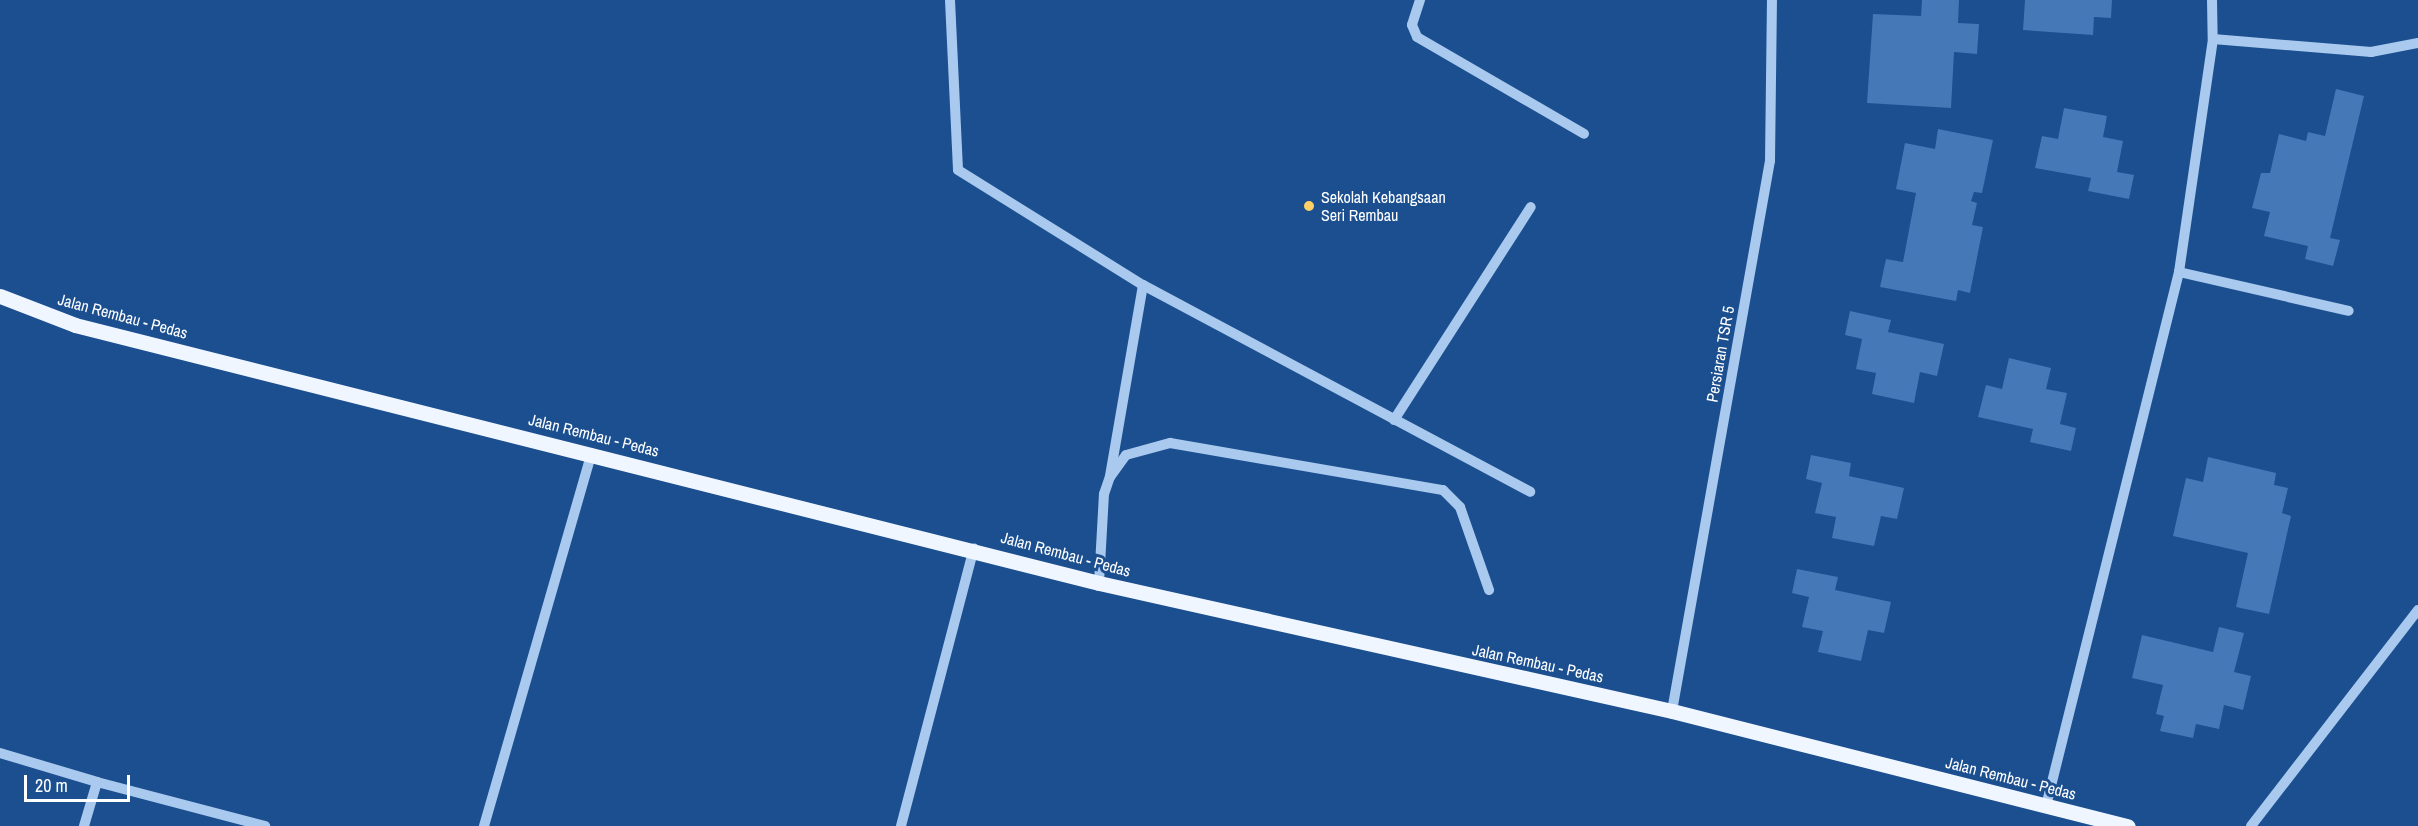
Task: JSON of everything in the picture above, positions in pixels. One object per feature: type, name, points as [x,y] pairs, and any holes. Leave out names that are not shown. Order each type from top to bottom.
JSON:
[{"type":"main road","name":"Jalan Rembau - Pedas","points":[[0,296],[75,325],[974,548],[1099,583],[1672,711],[2128,826]]},
{"type":"street","points":[[950,0],[958,170],[1143,285],[1530,492]]},
{"type":"street","points":[[1420,0],[1412,25],[1417,37],[1584,134]]},
{"type":"street","name":"Persiaran TSR 5","points":[[1672,711],[1770,162],[1772,0]]},
{"type":"street","points":[[2046,806],[2179,272],[2213,39],[2212,0]]},
{"type":"street","points":[[2213,39],[2371,52],[2418,43]]},
{"type":"street","points":[[1394,420],[1531,207]]},
{"type":"street","points":[[2179,272],[2349,311]]},
{"type":"street","points":[[1099,583],[1104,494],[1110,477],[1143,285]]},
{"type":"street","points":[[1110,477],[1126,455],[1170,443],[1443,490],[1460,507],[1489,590]]},
{"type":"street","points":[[484,826],[592,453]]},
{"type":"street","points":[[901,826],[974,548]]},
{"type":"street","points":[[2251,826],[2418,610]]},
{"type":"street","points":[[0,753],[97,782],[265,826]]},
{"type":"street","points":[[84,826],[97,782]]},
{"type":"building","points":[[1922,0],[1959,0],[1958,23],[1979,24],[1977,54],[1954,52],[1951,108],[1867,103],[1873,14],[1921,16]]},
{"type":"building","points":[[2025,0],[2112,0],[2111,18],[2094,17],[2093,35],[2023,30]]},
{"type":"building","points":[[2336,89],[2364,96],[2330,238],[2340,240],[2333,266],[2305,259],[2308,246],[2264,236],[2270,212],[2252,208],[2261,173],[2270,173],[2279,134],[2306,141],[2308,132],[2325,136]]},
{"type":"building","points":[[2064,108],[2107,116],[2103,137],[2123,141],[2117,172],[2134,175],[2129,199],[2088,191],[2091,178],[2035,168],[2042,136],[2058,139]]},
{"type":"building","points":[[1938,129],[1993,140],[1982,193],[1974,192],[1971,201],[1977,203],[1972,225],[1983,227],[1970,293],[1958,290],[1956,301],[1880,287],[1886,259],[1903,262],[1916,193],[1896,189],[1905,143],[1935,149]]},
{"type":"building","points":[[1850,311],[1891,320],[1888,332],[1944,344],[1937,376],[1920,372],[1914,403],[1872,394],[1876,373],[1856,369],[1862,339],[1845,335]]},
{"type":"building","points":[[2009,358],[2051,368],[2046,389],[2067,393],[2060,424],[2076,428],[2071,451],[2030,442],[2033,429],[1978,417],[1986,385],[2002,389]]},
{"type":"building","points":[[1811,455],[1851,463],[1849,476],[1904,488],[1897,519],[1881,516],[1874,546],[1832,538],[1836,517],[1815,513],[1822,483],[1806,479]]},
{"type":"building","points":[[2208,457],[2276,473],[2274,485],[2288,488],[2282,513],[2291,516],[2269,614],[2236,607],[2248,553],[2173,536],[2186,478],[2203,482]]},
{"type":"building","points":[[1797,569],[1838,577],[1835,590],[1891,602],[1884,633],[1868,630],[1861,661],[1818,652],[1823,631],[1802,627],[1809,597],[1792,593]]},
{"type":"building","points":[[2219,627],[2244,633],[2234,672],[2251,676],[2243,710],[2224,705],[2219,729],[2196,724],[2193,738],[2160,731],[2164,716],[2156,714],[2163,685],[2132,678],[2142,635],[2213,652]]},
{"type":"place","name":"Sekolah Kebangsaan Seri Rembau","points":[[1309,206]]}]
